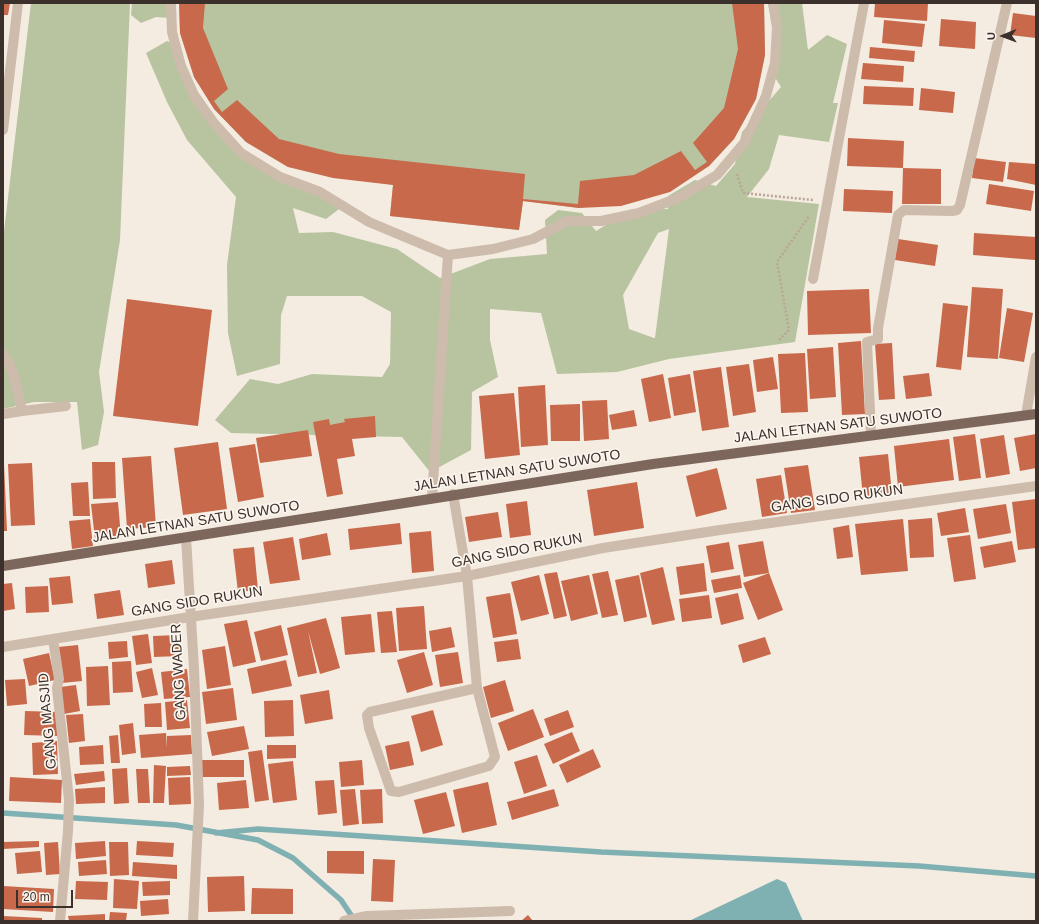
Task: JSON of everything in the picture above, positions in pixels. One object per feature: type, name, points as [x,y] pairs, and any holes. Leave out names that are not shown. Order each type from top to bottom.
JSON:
[{"type":"main road","name":"JALAN LETNAN SATU SUWOTO","points":[[3,566],[454,494],[654,464],[1031,415]]},
{"type":"street","points":[[3,130],[18,3]]},
{"type":"street","points":[[171,3],[172,32],[181,66],[194,95],[214,122],[241,153],[280,177],[320,192],[369,222],[448,255],[492,249],[533,239],[567,221],[601,221],[639,213],[678,198],[717,175],[745,142],[766,96],[775,63],[777,27],[773,3]]},
{"type":"street","points":[[814,279],[864,3]]},
{"type":"street","points":[[871,435],[867,342],[878,339],[878,328],[898,215],[904,210],[952,211],[957,210],[960,205],[1007,3]]},
{"type":"street","points":[[432,498],[448,255]]},
{"type":"street","points":[[3,354],[9,363],[15,380],[22,411]]},
{"type":"street","points":[[1031,415],[1036,357]]},
{"type":"street","points":[[3,414],[66,406]]},
{"type":"street","name":"GANG SIDO RUKUN","points":[[3,647],[190,617],[466,576],[603,548],[712,531],[1036,486]]},
{"type":"street","points":[[454,494],[466,576],[477,688],[495,757],[489,766],[399,792],[390,791],[369,728],[367,715],[370,712],[477,688]]},
{"type":"street","name":"GANG WADER","points":[[186,538],[194,668],[199,806],[193,921]]},
{"type":"street","name":"GANG MASJID","points":[[53,639],[59,679],[57,688],[69,800],[68,831],[60,921]]},
{"type":"street","points":[[344,921],[367,916],[510,911]]},
{"type":"path","points":[[734,156],[743,193],[815,200],[814,206]]},
{"type":"path","points":[[779,340],[789,330],[777,262],[813,212]]},
{"type":"green space","points":[[31,3],[130,3],[120,240],[99,372],[104,412],[98,445],[82,450],[77,402],[34,402],[3,409],[3,240]]},
{"type":"green space","points":[[132,3],[173,3],[171,18],[156,17],[141,23],[131,15]]},
{"type":"green space","points":[[179,3],[764,3],[765,55],[756,99],[734,139],[709,166],[579,208],[523,201],[519,230],[390,216],[393,185],[288,167],[246,142],[214,109],[194,77],[180,33]]},
{"type":"green space","points":[[768,3],[802,3],[808,50],[827,35],[847,44],[833,103],[838,103],[829,142],[779,135],[769,169],[747,197],[819,204],[795,342],[669,359],[617,372],[557,374],[541,313],[490,309],[490,340],[498,377],[472,392],[471,450],[430,472],[402,437],[231,433],[215,420],[250,379],[278,384],[312,374],[382,377],[390,364],[391,312],[362,296],[287,296],[281,315],[280,364],[237,376],[228,333],[227,265],[236,197],[187,140],[167,102],[146,53],[167,41],[179,47],[195,92],[237,145],[270,172],[312,184],[339,209],[326,219],[293,208],[299,233],[333,232],[397,249],[440,278],[490,259],[547,254],[545,220],[558,210],[582,213],[596,231],[632,209],[668,209],[668,196],[695,180],[716,186],[735,164],[742,132],[781,87],[771,71],[775,44]],"holes":[[[669,229],[655,338],[629,329],[623,295],[658,233]]]},
{"type":"water","points":[[777,879],[786,883],[803,921],[689,921]]},
{"type":"building","points":[[3,3],[10,3],[8,15],[3,15]]},
{"type":"building","points":[[179,3],[205,3],[203,28],[228,89],[214,101],[222,112],[237,100],[279,139],[339,154],[525,174],[523,199],[578,204],[580,181],[634,175],[681,151],[695,170],[707,162],[693,143],[724,108],[738,49],[732,3],[764,3],[765,55],[756,99],[734,139],[709,166],[670,192],[621,206],[579,208],[523,201],[519,230],[390,216],[393,185],[333,178],[288,167],[246,142],[214,109],[194,77],[180,33]]},
{"type":"building","points":[[875,3],[928,3],[927,21],[874,17]]},
{"type":"building","points":[[1013,13],[1036,16],[1036,38],[1010,35]]},
{"type":"building","points":[[941,19],[976,22],[975,49],[939,46]]},
{"type":"building","points":[[884,20],[925,24],[922,47],[882,43]]},
{"type":"building","points":[[870,47],[915,51],[914,62],[869,58]]},
{"type":"building","points":[[863,63],[904,66],[903,82],[861,79]]},
{"type":"building","points":[[864,86],[914,88],[913,106],[863,104]]},
{"type":"building","points":[[921,88],[955,92],[953,113],[919,110]]},
{"type":"building","points":[[848,138],[904,141],[903,168],[847,166]]},
{"type":"building","points":[[974,158],[1006,162],[1003,182],[972,178]]},
{"type":"building","points":[[1009,162],[1036,164],[1036,185],[1007,179]]},
{"type":"building","points":[[903,168],[941,169],[941,204],[902,204]]},
{"type":"building","points":[[989,184],[1034,191],[1031,211],[986,204]]},
{"type":"building","points":[[844,189],[893,191],[892,213],[843,211]]},
{"type":"building","points":[[974,233],[1036,237],[1035,260],[973,255]]},
{"type":"building","points":[[898,239],[938,245],[935,266],[895,260]]},
{"type":"building","points":[[972,287],[1003,289],[998,359],[967,357]]},
{"type":"building","points":[[869,289],[871,333],[808,335],[807,291]]},
{"type":"building","points":[[127,299],[212,310],[198,426],[113,416]]},
{"type":"building","points":[[943,303],[968,306],[961,370],[936,367]]},
{"type":"building","points":[[1007,308],[1033,313],[1024,362],[999,358]]},
{"type":"building","points":[[861,341],[865,414],[842,415],[838,343]]},
{"type":"building","points":[[892,343],[895,399],[879,400],[875,344]]},
{"type":"building","points":[[833,347],[836,397],[810,399],[807,349]]},
{"type":"building","points":[[805,353],[808,412],[781,413],[778,354]]},
{"type":"building","points":[[773,357],[778,389],[757,392],[753,360]]},
{"type":"building","points":[[749,364],[756,412],[733,416],[726,367]]},
{"type":"building","points":[[721,367],[729,427],[702,431],[693,371]]},
{"type":"building","points":[[929,373],[932,396],[906,399],[903,376]]},
{"type":"building","points":[[663,374],[671,418],[649,422],[641,379]]},
{"type":"building","points":[[690,374],[696,412],[674,416],[668,378]]},
{"type":"building","points":[[545,385],[548,445],[521,447],[518,387]]},
{"type":"building","points":[[514,393],[520,455],[485,459],[479,396]]},
{"type":"building","points":[[607,400],[609,439],[584,441],[582,401]]},
{"type":"building","points":[[580,404],[580,441],[551,441],[550,405]]},
{"type":"building","points":[[634,410],[637,426],[612,430],[609,415]]},
{"type":"building","points":[[375,416],[376,437],[352,439],[355,456],[337,459],[343,494],[327,497],[313,422],[329,419],[330,425],[345,422],[344,419]]},
{"type":"building","points":[[308,430],[312,456],[260,463],[256,438]]},
{"type":"building","points":[[975,434],[981,478],[959,481],[953,437]]},
{"type":"building","points":[[1036,434],[1036,468],[1020,471],[1014,438]]},
{"type":"building","points":[[1004,435],[1010,474],[986,478],[980,439]]},
{"type":"building","points":[[949,439],[954,480],[898,487],[894,446]]},
{"type":"building","points":[[218,442],[227,509],[183,515],[174,448]]},
{"type":"building","points":[[255,444],[264,497],[238,502],[229,448]]},
{"type":"building","points":[[888,454],[892,494],[863,497],[859,457]]},
{"type":"building","points":[[151,456],[156,527],[127,529],[122,458]]},
{"type":"building","points":[[92,462],[115,462],[116,498],[93,499]]},
{"type":"building","points":[[32,463],[35,525],[11,526],[8,464]]},
{"type":"building","points":[[4,464],[7,531],[3,531]]},
{"type":"building","points":[[808,465],[815,510],[791,513],[784,468]]},
{"type":"building","points":[[717,468],[727,509],[696,517],[686,476]]},
{"type":"building","points":[[781,475],[787,513],[762,517],[756,479]]},
{"type":"building","points":[[88,482],[90,516],[73,516],[71,483]]},
{"type":"building","points":[[637,482],[644,528],[594,536],[587,490]]},
{"type":"building","points":[[1036,499],[1036,548],[1018,550],[1012,502]]},
{"type":"building","points":[[527,501],[531,535],[510,538],[506,504]]},
{"type":"building","points":[[118,502],[121,537],[95,539],[91,504]]},
{"type":"building","points":[[1006,504],[1011,533],[978,539],[973,509]]},
{"type":"building","points":[[965,508],[969,532],[941,536],[937,513]]},
{"type":"building","points":[[498,512],[502,537],[469,542],[465,517]]},
{"type":"building","points":[[932,518],[934,557],[910,558],[908,520]]},
{"type":"building","points":[[90,519],[93,546],[72,549],[69,521]]},
{"type":"building","points":[[903,519],[908,571],[861,575],[855,524]]},
{"type":"building","points":[[400,523],[402,544],[350,550],[348,529]]},
{"type":"building","points":[[849,525],[853,557],[837,559],[833,528]]},
{"type":"building","points":[[431,531],[434,571],[412,573],[409,533]]},
{"type":"building","points":[[327,533],[331,555],[302,560],[299,539]]},
{"type":"building","points":[[970,535],[976,579],[954,582],[947,538]]},
{"type":"building","points":[[293,537],[300,580],[270,584],[263,542]]},
{"type":"building","points":[[763,541],[769,573],[744,577],[738,545]]},
{"type":"building","points":[[1012,541],[1016,562],[984,568],[980,547]]},
{"type":"building","points":[[729,542],[734,569],[711,573],[706,546]]},
{"type":"building","points":[[254,547],[258,590],[238,592],[233,549]]},
{"type":"building","points":[[172,560],[175,584],[148,588],[145,564]]},
{"type":"building","points":[[704,563],[707,591],[680,595],[676,567]]},
{"type":"building","points":[[663,567],[675,620],[652,625],[640,573]]},
{"type":"building","points":[[608,571],[618,615],[602,618],[592,574]]},
{"type":"building","points":[[557,572],[567,616],[554,619],[544,574]]},
{"type":"building","points":[[769,573],[783,610],[758,620],[743,583]]},
{"type":"building","points":[[539,575],[549,614],[521,621],[511,582]]},
{"type":"building","points":[[589,575],[598,614],[571,621],[561,581]]},
{"type":"building","points":[[639,575],[647,617],[624,622],[615,580]]},
{"type":"building","points":[[740,575],[742,588],[714,593],[711,580]]},
{"type":"building","points":[[70,576],[73,603],[52,605],[49,578]]},
{"type":"building","points":[[12,583],[15,609],[3,611],[3,584]]},
{"type":"building","points":[[48,586],[49,612],[26,613],[25,587]]},
{"type":"building","points":[[120,590],[124,615],[97,619],[94,594]]},
{"type":"building","points":[[510,593],[517,634],[493,638],[486,597]]},
{"type":"building","points":[[738,593],[744,619],[721,625],[715,598]]},
{"type":"building","points":[[709,595],[712,618],[682,622],[679,599]]},
{"type":"building","points":[[424,606],[427,649],[399,651],[396,608]]},
{"type":"building","points":[[392,611],[397,652],[381,653],[377,612]]},
{"type":"building","points":[[371,614],[375,652],[345,655],[341,617]]},
{"type":"building","points":[[326,618],[340,668],[320,674],[308,631],[317,673],[298,677],[287,628]]},
{"type":"building","points":[[247,620],[256,662],[233,667],[224,624]]},
{"type":"building","points":[[281,625],[288,655],[261,661],[254,632]]},
{"type":"building","points":[[451,627],[455,647],[432,652],[429,631]]},
{"type":"building","points":[[148,634],[152,663],[136,665],[132,636]]},
{"type":"building","points":[[179,635],[180,656],[154,657],[153,636]]},
{"type":"building","points":[[765,637],[771,654],[743,663],[738,645]]},
{"type":"building","points":[[518,639],[521,659],[497,662],[494,642]]},
{"type":"building","points":[[127,641],[128,657],[109,659],[108,642]]},
{"type":"building","points":[[78,645],[82,681],[62,683],[58,647]]},
{"type":"building","points":[[225,646],[231,685],[207,689],[202,650]]},
{"type":"building","points":[[424,652],[433,685],[407,693],[397,660]]},
{"type":"building","points":[[458,652],[463,683],[440,687],[435,655]]},
{"type":"building","points":[[49,653],[55,680],[29,686],[23,659]]},
{"type":"building","points":[[286,660],[292,686],[252,694],[247,669]]},
{"type":"building","points":[[131,661],[133,692],[113,693],[112,662]]},
{"type":"building","points":[[108,666],[110,705],[87,706],[86,667]]},
{"type":"building","points":[[152,668],[158,695],[142,698],[136,672]]},
{"type":"building","points":[[187,669],[190,697],[164,699],[161,672]]},
{"type":"building","points":[[25,679],[27,704],[7,706],[5,680]]},
{"type":"building","points":[[505,680],[514,711],[491,718],[483,687]]},
{"type":"building","points":[[76,685],[80,711],[64,714],[60,687]]},
{"type":"building","points":[[233,688],[237,720],[206,724],[202,692]]},
{"type":"building","points":[[329,690],[333,719],[305,724],[300,695]]},
{"type":"building","points":[[187,700],[190,728],[167,730],[165,702]]},
{"type":"building","points":[[293,700],[294,736],[265,737],[264,701]]},
{"type":"building","points":[[161,703],[162,727],[145,727],[144,704]]},
{"type":"building","points":[[533,709],[544,737],[508,751],[498,723]]},
{"type":"building","points":[[433,710],[443,745],[421,752],[411,716]]},
{"type":"building","points":[[568,710],[574,727],[550,736],[544,719]]},
{"type":"building","points":[[25,711],[58,712],[57,736],[24,735]]},
{"type":"building","points":[[83,714],[85,741],[69,743],[66,715]]},
{"type":"building","points":[[133,723],[136,753],[122,755],[119,725]]},
{"type":"building","points":[[244,726],[249,749],[212,756],[207,732]]},
{"type":"building","points":[[572,732],[580,751],[553,764],[544,744]]},
{"type":"building","points":[[166,733],[167,748],[167,736],[191,735],[192,754],[141,758],[139,735]]},
{"type":"building","points":[[118,735],[120,763],[111,763],[109,736]]},
{"type":"building","points":[[57,741],[58,774],[33,775],[32,743]]},
{"type":"building","points":[[409,741],[414,765],[390,770],[385,746]]},
{"type":"building","points":[[103,745],[104,764],[80,765],[79,747]]},
{"type":"building","points":[[267,745],[296,745],[296,758],[267,759]]},
{"type":"building","points":[[593,749],[601,767],[567,783],[559,765]]},
{"type":"building","points":[[262,750],[269,800],[255,802],[248,752]]},
{"type":"building","points":[[537,755],[547,786],[524,794],[514,762]]},
{"type":"building","points":[[201,760],[244,760],[244,777],[201,777]]},
{"type":"building","points":[[362,760],[364,785],[341,787],[339,762]]},
{"type":"building","points":[[293,761],[297,800],[273,803],[268,764]]},
{"type":"building","points":[[154,765],[166,766],[164,803],[153,803]]},
{"type":"building","points":[[190,766],[191,775],[167,776],[167,767]]},
{"type":"building","points":[[127,768],[129,803],[114,804],[112,769]]},
{"type":"building","points":[[136,769],[148,769],[150,803],[138,803]]},
{"type":"building","points":[[104,771],[105,781],[76,785],[74,774]]},
{"type":"building","points":[[10,777],[62,780],[61,803],[9,801]]},
{"type":"building","points":[[190,777],[191,804],[169,805],[168,778]]},
{"type":"building","points":[[246,780],[249,808],[219,810],[217,783]]},
{"type":"building","points":[[334,780],[337,813],[318,815],[315,781]]},
{"type":"building","points":[[488,782],[497,825],[462,833],[453,790]]},
{"type":"building","points":[[105,787],[105,803],[76,804],[75,789]]},
{"type":"building","points":[[355,789],[359,824],[343,826],[340,790]]},
{"type":"building","points":[[382,789],[383,823],[362,824],[360,790]]},
{"type":"building","points":[[554,789],[559,806],[512,820],[507,802]]},
{"type":"building","points":[[446,792],[455,826],[423,834],[414,800]]},
{"type":"building","points":[[39,841],[39,847],[3,849],[3,842]]},
{"type":"building","points":[[105,841],[106,856],[76,859],[75,843]]},
{"type":"building","points":[[137,841],[174,843],[173,857],[136,855]]},
{"type":"building","points":[[58,842],[60,874],[46,875],[44,843]]},
{"type":"building","points":[[109,842],[128,842],[129,875],[110,876]]},
{"type":"building","points":[[40,851],[42,872],[17,874],[15,853]]},
{"type":"building","points":[[327,851],[364,851],[364,874],[327,873]]},
{"type":"building","points":[[373,859],[395,860],[393,902],[371,901]]},
{"type":"building","points":[[106,860],[107,874],[79,876],[78,862]]},
{"type":"building","points":[[133,862],[177,865],[177,879],[132,876]]},
{"type":"building","points":[[244,876],[245,911],[208,912],[207,877]]},
{"type":"building","points":[[114,879],[139,881],[137,909],[113,908]]},
{"type":"building","points":[[76,881],[108,882],[107,900],[75,899]]},
{"type":"building","points":[[170,881],[170,895],[143,896],[142,882]]},
{"type":"building","points":[[3,886],[54,889],[53,912],[3,909]]},
{"type":"building","points":[[252,888],[293,889],[293,914],[251,914]]},
{"type":"building","points":[[168,899],[169,914],[141,916],[140,901]]},
{"type":"building","points":[[110,912],[127,913],[126,921],[109,921]]},
{"type":"building","points":[[105,914],[105,921],[69,921],[68,916]]},
{"type":"building","points":[[528,915],[533,921],[521,921]]},
{"type":"building","points":[[3,916],[42,918],[42,921],[3,921]]},
{"type":"waterway","points":[[3,813],[176,825],[258,840],[293,858],[341,900],[355,921]]},
{"type":"waterway","points":[[216,833],[258,829],[601,852],[919,866],[1036,876]]}]
